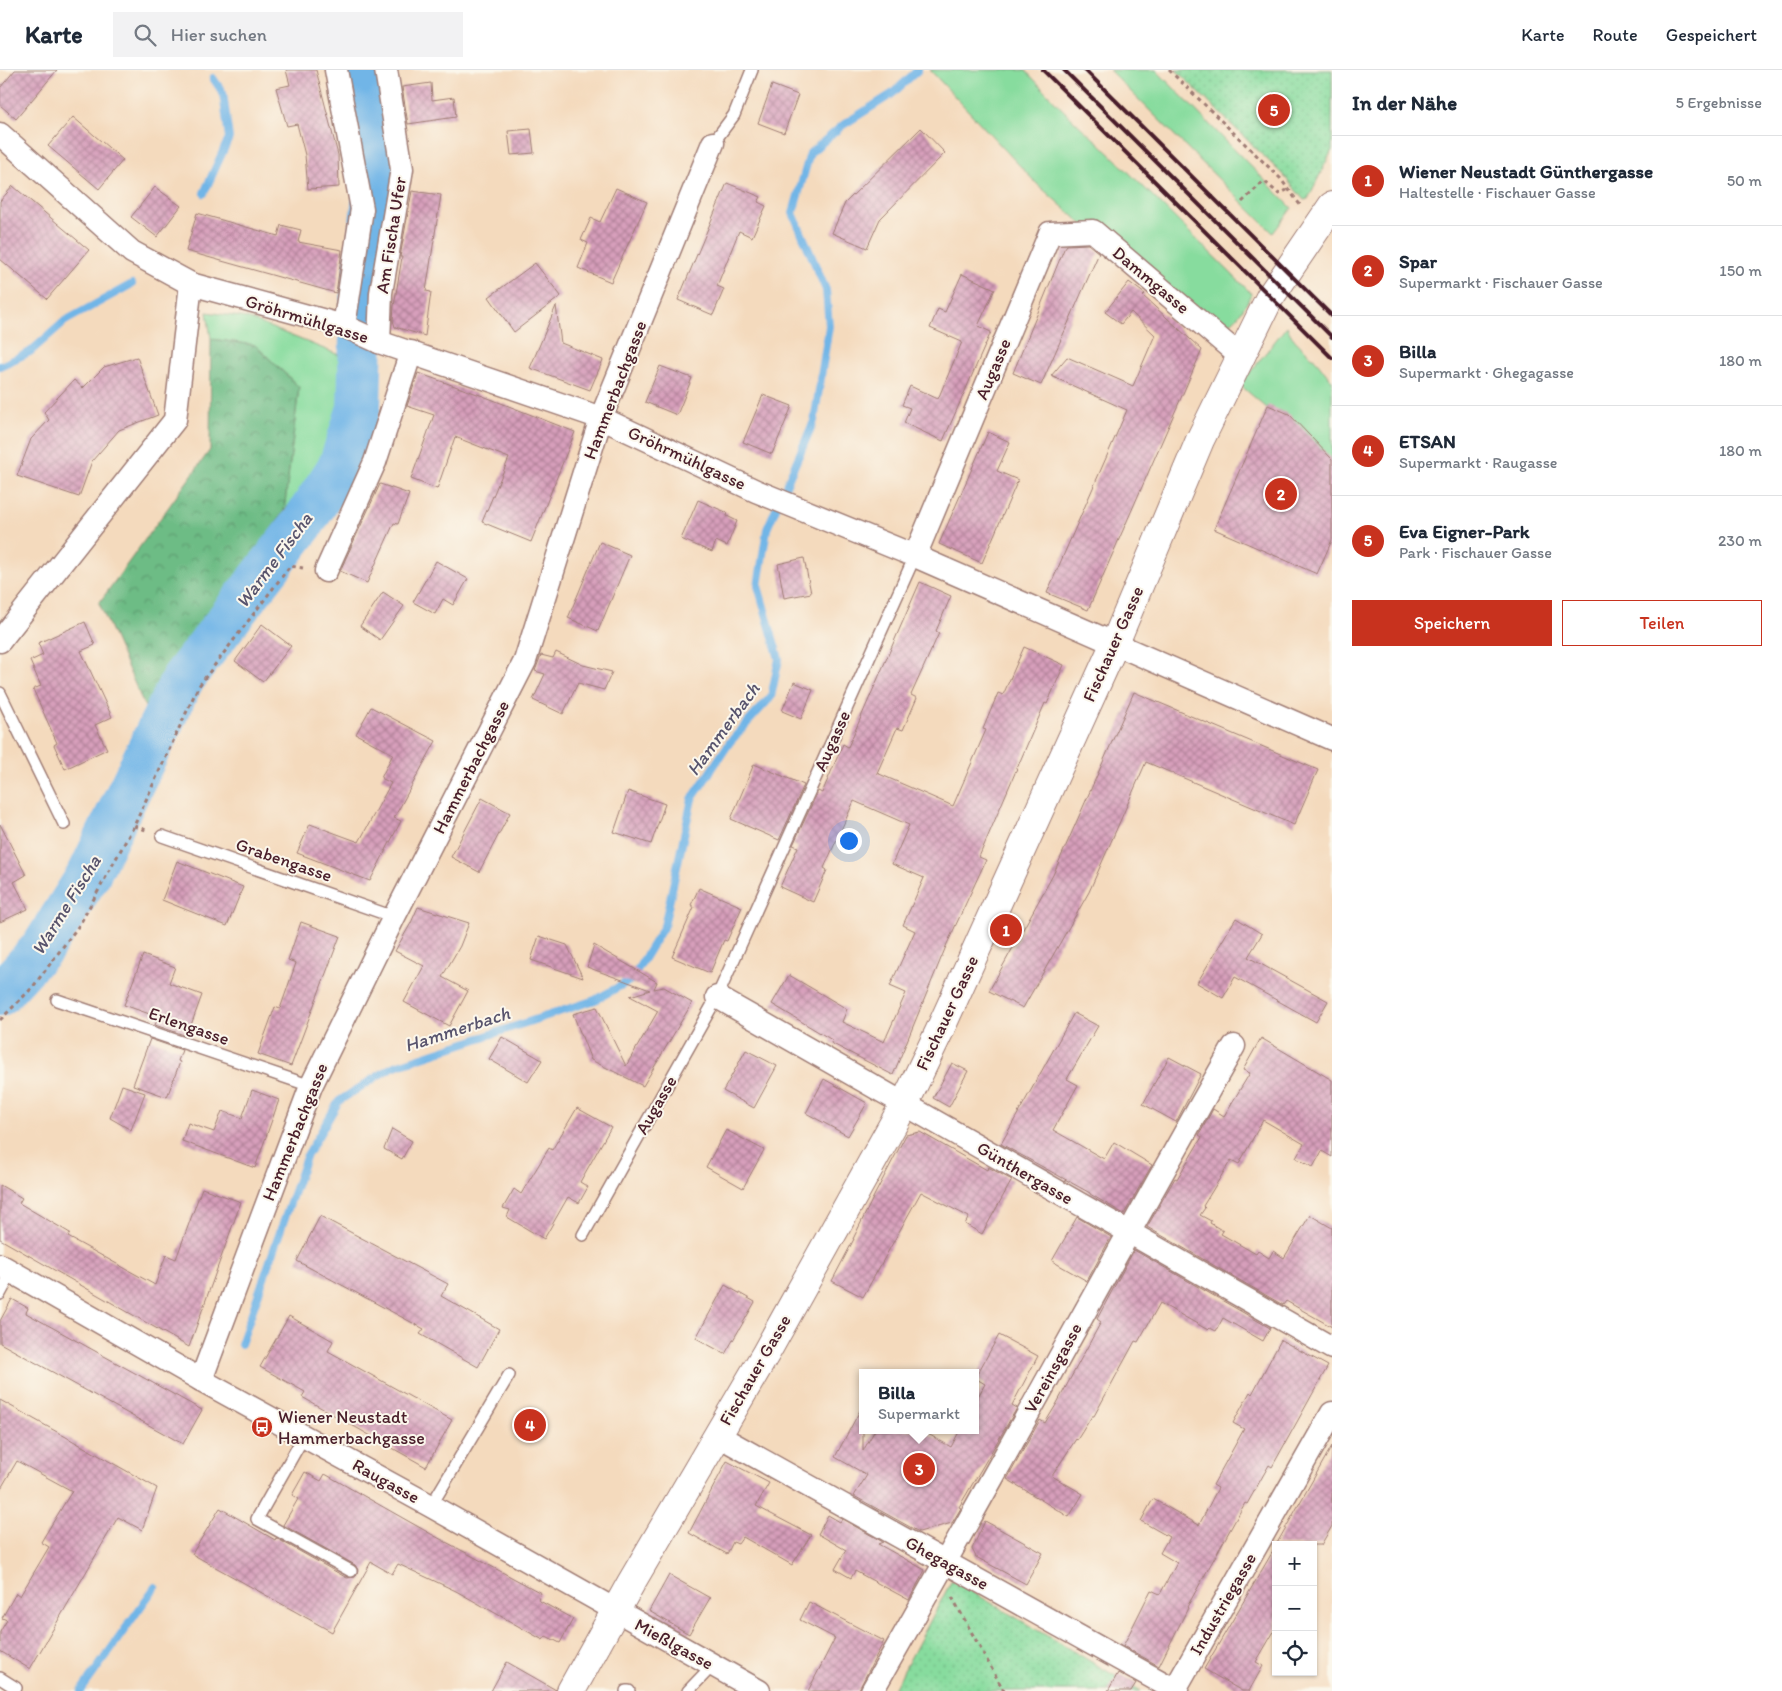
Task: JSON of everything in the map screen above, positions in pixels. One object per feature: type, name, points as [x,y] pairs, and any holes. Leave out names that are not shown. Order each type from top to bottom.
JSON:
[{"type":"main road","name":"Fischauer Gasse","points":[[571,1691],[615,1611],[785,1318],[905,1103],[1115,643],[1200,440],[1270,297],[1332,206]]},
{"type":"street","name":"Am Fischa Ufer","points":[[336,70],[362,209],[344,326]]},
{"type":"street","name":"Am Fischa Ufer","points":[[379,342],[381,293],[402,169],[386,70]]},
{"type":"street","name":"Gröhrmühlgasse","points":[[0,134],[132,252],[191,284],[344,326],[379,342],[601,418],[756,491],[915,556],[1332,739]]},
{"type":"street","name":"Hammerbachgasse","points":[[201,1380],[311,1086],[394,917],[525,661],[601,418],[714,143]]},
{"type":"street","name":"Dammgasse","points":[[1050,232],[1093,231],[1241,357]]},
{"type":"street","name":"Augasse","points":[[915,556],[1050,232]]},
{"type":"street","points":[[0,641],[175,420],[191,284]]},
{"type":"street","points":[[326,571],[375,462],[411,352]]},
{"type":"street","name":"Günthergasse","points":[[717,997],[1332,1348]]},
{"type":"street","name":"Vereinsgasse","points":[[872,1691],[1234,1046]]},
{"type":"street","name":"Raugasse","points":[[6,1268],[201,1380],[431,1506],[615,1611]]},
{"type":"street","name":"Industriegasse","points":[[1175,1690],[1332,1413]]},
{"type":"street","name":"Ghegagasse","points":[[717,1435],[943,1567],[1175,1690]]},
{"type":"street","name":"Mießlgasse","points":[[615,1611],[759,1691]]},
{"type":"lane","points":[[714,143],[734,115],[752,70]]},
{"type":"lane","name":"Augasse","points":[[582,1235],[717,997],[915,556]]},
{"type":"lane","points":[[0,693],[64,824]]},
{"type":"lane","name":"Grabengasse","points":[[162,836],[394,917]]},
{"type":"lane","name":"Erlengasse","points":[[56,1000],[311,1086]]},
{"type":"lane","points":[[0,1294],[6,1268]]},
{"type":"lane","points":[[431,1506],[509,1375]]},
{"type":"lane","points":[[304,1436],[257,1519],[350,1571]]},
{"type":"lane","points":[[688,1691],[713,1665]]},
{"type":"lane","points":[[0,1678],[16,1688]]},
{"type":"path","points":[[1169,70],[1280,178],[1304,211]]},
{"type":"path","points":[[1242,202],[1264,181],[1279,194],[1287,190]]},
{"type":"path","points":[[0,1020],[32,988],[80,924],[134,826],[198,687],[290,566],[326,571]]},
{"type":"path","points":[[943,1567],[947,1589],[1004,1691]]},
{"type":"green space","points":[[930,70],[1025,70],[1070,117],[1099,143],[1252,294],[1240,314],[1230,323],[1217,325],[1194,323],[1037,184]]},
{"type":"green space","points":[[1109,70],[1156,70],[1292,208],[1273,233]]},
{"type":"green space","points":[[1176,70],[1332,70],[1332,150],[1308,199],[1304,200],[1284,176]]},
{"type":"green space","points":[[207,312],[247,318],[344,357],[349,402],[329,455],[284,511],[299,387],[255,345],[211,339]]},
{"type":"green space","points":[[1287,326],[1296,341],[1332,380],[1332,475],[1274,414],[1240,385]]},
{"type":"green space","points":[[211,339],[255,345],[299,387],[284,511],[145,707],[99,603],[210,450]]},
{"type":"green space","points":[[952,1580],[1141,1691],[893,1691]]},
{"type":"building","points":[[15,70],[57,70],[16,119],[0,105],[0,88]]},
{"type":"building","points":[[286,70],[316,70],[338,155],[339,187],[308,189],[305,155],[297,124],[287,126],[276,88],[290,85]]},
{"type":"building","points":[[431,83],[432,100],[454,97],[456,117],[408,124],[402,87]]},
{"type":"building","points":[[772,85],[798,95],[784,133],[758,123]]},
{"type":"building","points":[[73,117],[123,160],[99,189],[48,146]]},
{"type":"building","points":[[921,128],[945,153],[880,219],[867,248],[832,233],[845,203]]},
{"type":"building","points":[[531,129],[534,153],[511,155],[508,131]]},
{"type":"building","points":[[727,183],[761,197],[758,202],[766,206],[752,237],[739,231],[717,286],[724,289],[713,315],[678,300]]},
{"type":"building","points":[[13,186],[89,250],[47,299],[0,259],[0,201]]},
{"type":"building","points":[[155,187],[181,206],[157,237],[131,217]]},
{"type":"building","points":[[616,188],[647,202],[611,282],[578,268],[588,243],[581,240],[591,218],[600,222]]},
{"type":"building","points":[[412,191],[441,195],[426,291],[431,292],[425,336],[395,327],[393,320],[402,257],[400,257]]},
{"type":"building","points":[[197,213],[278,236],[281,225],[301,230],[298,242],[342,250],[336,293],[186,251]]},
{"type":"building","points":[[1088,244],[1099,253],[1041,385],[1013,373],[1064,249],[1067,245]]},
{"type":"building","points":[[535,263],[561,296],[514,332],[489,297]]},
{"type":"building","points":[[962,274],[995,289],[978,326],[991,332],[943,441],[904,423],[910,408],[902,405],[910,386],[938,399],[962,342],[930,328],[938,309],[945,312]]},
{"type":"building","points":[[1129,282],[1145,294],[1143,296],[1202,350],[1088,610],[1047,593],[1127,410],[1051,376],[1067,357],[1133,386],[1155,335],[1131,312],[1121,324],[1105,312]]},
{"type":"building","points":[[556,306],[561,343],[603,360],[590,390],[530,368]]},
{"type":"building","points":[[137,357],[158,415],[119,430],[92,461],[79,497],[17,476],[31,439],[49,420],[44,412],[74,380],[83,388],[104,367]]},
{"type":"building","points":[[660,366],[692,378],[677,415],[645,402]]},
{"type":"building","points":[[418,373],[575,432],[531,542],[482,522],[509,458],[455,437],[437,489],[411,479],[434,415],[407,406]]},
{"type":"building","points":[[763,395],[792,406],[772,454],[743,442]]},
{"type":"building","points":[[1268,405],[1289,414],[1332,459],[1332,540],[1317,574],[1214,529]]},
{"type":"building","points":[[988,432],[1010,442],[997,471],[1018,480],[982,563],[939,544]]},
{"type":"building","points":[[380,484],[409,494],[398,524],[394,523],[367,583],[340,571]]},
{"type":"building","points":[[698,500],[728,513],[727,516],[737,521],[727,546],[716,541],[712,552],[681,539]]},
{"type":"building","points":[[600,542],[630,555],[598,631],[568,618]]},
{"type":"building","points":[[804,558],[811,593],[784,598],[778,564]]},
{"type":"building","points":[[436,561],[468,579],[453,605],[443,599],[435,614],[413,602]]},
{"type":"building","points":[[920,582],[951,596],[936,631],[939,633],[911,695],[917,698],[903,730],[897,728],[877,773],[953,806],[986,730],[983,729],[998,693],[1003,695],[1024,647],[1064,665],[1047,704],[1045,703],[979,857],[986,860],[947,944],[893,1075],[831,1043],[832,1040],[772,1004],[789,975],[847,1009],[842,1022],[884,1042],[906,993],[890,986],[915,931],[903,925],[924,878],[892,864],[909,825],[854,801],[824,868],[827,870],[813,902],[780,887],[798,847],[793,845],[818,791],[822,793],[843,744],[848,747]]},
{"type":"building","points":[[383,592],[404,606],[380,640],[360,626]]},
{"type":"building","points":[[85,622],[95,645],[81,651],[112,717],[95,725],[107,749],[65,769],[54,745],[57,743],[33,689],[41,686],[30,661],[43,655],[38,643]]},
{"type":"building","points":[[262,624],[291,646],[263,682],[235,661]]},
{"type":"building","points":[[556,652],[583,665],[612,672],[604,690],[578,683],[563,714],[533,700],[545,674],[535,671],[541,655],[553,658]]},
{"type":"building","points":[[794,682],[813,690],[801,719],[782,711]]},
{"type":"building","points":[[1134,692],[1318,770],[1294,825],[1146,762],[1089,892],[1023,1008],[989,991],[1053,875]]},
{"type":"building","points":[[371,707],[436,741],[394,818],[401,821],[370,881],[297,853],[310,824],[359,842],[391,783],[381,778],[393,754],[356,734]]},
{"type":"building","points":[[754,764],[804,785],[779,840],[731,819]]},
{"type":"building","points":[[628,791],[665,804],[651,844],[614,832]]},
{"type":"building","points":[[482,798],[510,813],[479,872],[451,857]]},
{"type":"building","points":[[0,824],[26,875],[14,882],[28,909],[0,922]]},
{"type":"building","points":[[177,861],[243,887],[227,926],[162,900]]},
{"type":"building","points":[[699,888],[742,907],[727,941],[724,940],[710,973],[672,957],[694,907],[691,905]]},
{"type":"building","points":[[418,907],[469,923],[460,946],[442,977],[468,991],[449,1026],[404,1002],[424,966],[395,951]]},
{"type":"building","points":[[1236,918],[1262,934],[1248,957],[1328,1001],[1316,1022],[1235,977],[1223,998],[1197,983]]},
{"type":"building","points":[[301,922],[340,936],[291,1066],[258,1054],[275,1007],[280,1009],[296,963],[288,960]]},
{"type":"building","points":[[539,936],[567,945],[583,978],[531,960]]},
{"type":"building","points":[[594,945],[657,982],[654,989],[664,987],[692,1003],[643,1086],[591,1060],[573,1014],[597,1007],[626,1066],[658,1011],[630,996],[650,990],[587,967]]},
{"type":"building","points":[[143,955],[175,967],[169,983],[202,995],[187,1036],[155,1025],[158,1017],[124,1005]]},
{"type":"building","points":[[1074,1013],[1098,1026],[1067,1079],[1078,1085],[1053,1130],[1104,1159],[1114,1142],[1152,1165],[1124,1214],[1001,1144]]},
{"type":"building","points":[[502,1037],[542,1060],[528,1082],[489,1059]]},
{"type":"building","points":[[1261,1038],[1332,1080],[1332,1157],[1322,1151],[1313,1167],[1296,1158],[1304,1144],[1263,1120],[1239,1164],[1231,1160],[1203,1206],[1205,1208],[1200,1215],[1223,1231],[1221,1234],[1256,1254],[1258,1251],[1269,1258],[1273,1251],[1284,1258],[1310,1215],[1332,1228],[1332,1327],[1286,1301],[1283,1305],[1147,1227],[1175,1178],[1177,1179],[1202,1137],[1199,1135],[1213,1109],[1224,1116],[1250,1073],[1243,1070]]},
{"type":"building","points":[[150,1039],[182,1050],[178,1061],[180,1062],[167,1097],[133,1085]]},
{"type":"building","points":[[746,1050],[777,1066],[754,1108],[723,1091]]},
{"type":"building","points":[[1169,1057],[1201,1074],[1176,1122],[1143,1104]]},
{"type":"building","points":[[952,1063],[968,1071],[949,1107],[933,1098]]},
{"type":"building","points":[[824,1079],[867,1103],[848,1136],[806,1113]]},
{"type":"building","points":[[122,1085],[145,1093],[131,1130],[110,1118]]},
{"type":"building","points":[[252,1090],[279,1100],[255,1168],[182,1141],[188,1123],[214,1132],[222,1111],[242,1118]]},
{"type":"building","points":[[577,1108],[611,1127],[580,1182],[588,1187],[579,1203],[568,1197],[544,1239],[507,1217],[510,1210],[503,1208],[514,1189],[521,1194],[549,1148],[552,1150]]},
{"type":"building","points":[[392,1129],[412,1141],[402,1159],[384,1149]]},
{"type":"building","points":[[726,1130],[764,1150],[743,1188],[706,1167]]},
{"type":"building","points":[[920,1132],[987,1170],[988,1167],[1012,1180],[982,1234],[965,1224],[969,1217],[921,1192],[863,1297],[832,1281],[906,1135]]},
{"type":"building","points":[[0,1185],[22,1198],[19,1203],[70,1233],[68,1237],[155,1285],[166,1255],[176,1259],[202,1188],[241,1202],[189,1347],[0,1239]]},
{"type":"building","points":[[320,1216],[448,1284],[441,1296],[499,1329],[478,1367],[420,1334],[424,1329],[297,1261]]},
{"type":"building","points":[[1077,1217],[1111,1237],[1087,1281],[1052,1261]]},
{"type":"building","points":[[1134,1250],[1270,1328],[1263,1341],[1223,1318],[1216,1331],[1210,1328],[1208,1330],[1160,1303],[1138,1342],[1135,1341],[1094,1416],[1092,1416],[1052,1476],[1083,1494],[1069,1517],[1007,1479],[1040,1420],[1045,1423],[1056,1405],[1101,1322],[1097,1319]]},
{"type":"building","points":[[725,1285],[755,1302],[725,1354],[696,1338]]},
{"type":"building","points":[[12,1299],[28,1308],[26,1313],[202,1410],[183,1444],[0,1343],[0,1321]]},
{"type":"building","points":[[289,1316],[333,1341],[328,1351],[452,1420],[426,1467],[302,1397],[305,1392],[260,1367]]},
{"type":"building","points":[[999,1335],[1038,1356],[1012,1405],[1017,1408],[959,1507],[961,1508],[952,1523],[919,1532],[854,1496],[867,1475],[835,1457],[859,1412],[859,1434],[863,1434],[863,1451],[873,1434],[928,1434],[951,1447],[958,1434],[979,1434],[979,1395],[985,1384],[979,1380],[979,1371]]},
{"type":"building","points":[[1281,1340],[1328,1366],[1272,1467],[1269,1465],[1247,1504],[1245,1503],[1187,1607],[1159,1666],[1123,1646],[1151,1590],[1160,1594],[1177,1563],[1160,1553],[1169,1537],[1141,1521],[1153,1499],[1199,1525],[1218,1488],[1213,1485],[1244,1429],[1233,1423],[1250,1392],[1252,1394]]},
{"type":"building","points":[[0,1400],[157,1488],[142,1530],[118,1517],[30,1669],[0,1651],[0,1632],[7,1620],[2,1618],[16,1593],[20,1596],[49,1547],[41,1542],[72,1491],[17,1461],[0,1490]]},
{"type":"building","points":[[1332,1446],[1332,1526],[1321,1545],[1317,1545],[1317,1541],[1278,1541]]},
{"type":"building","points":[[727,1461],[769,1483],[756,1506],[811,1535],[792,1565],[743,1537],[738,1544],[733,1542],[727,1554],[689,1533]]},
{"type":"building","points":[[305,1472],[321,1481],[325,1474],[541,1593],[538,1600],[573,1619],[560,1643],[546,1636],[543,1640],[456,1591],[398,1564],[392,1574],[371,1562],[332,1632],[192,1554],[220,1508],[347,1578],[355,1577],[358,1570],[355,1565],[283,1525],[298,1499],[292,1495]]},
{"type":"building","points":[[828,1515],[840,1522],[842,1519],[883,1542],[878,1544],[925,1570],[909,1600],[855,1571],[851,1578],[835,1569],[846,1550],[818,1534]]},
{"type":"building","points":[[985,1521],[1043,1553],[1026,1584],[976,1557],[972,1549]]},
{"type":"building","points":[[1272,1553],[1272,1635],[1256,1662],[1263,1666],[1249,1691],[1242,1691],[1204,1669]]},
{"type":"building","points":[[669,1575],[710,1598],[689,1634],[649,1611]]},
{"type":"building","points":[[809,1602],[884,1641],[858,1691],[808,1691],[835,1638],[800,1620]]},
{"type":"building","points":[[507,1662],[556,1690],[491,1691]]},
{"type":"building","points":[[1118,1673],[1136,1683],[1131,1691],[1108,1691]]},
{"type":"waterway","name":"Warme Fischa","points":[[0,994],[43,947],[89,874],[182,680],[303,523],[340,466],[359,408],[362,299],[376,182],[373,147],[359,70]]},
{"type":"waterway","name":"Hammerbach","points":[[241,1344],[306,1157],[339,1101],[392,1067],[595,1000],[631,980],[664,926],[692,799],[730,742],[771,697],[779,659],[758,586],[767,529],[814,421],[829,326],[826,290],[793,213],[810,153],[843,125],[892,94],[918,70]]},
{"type":"waterway","points":[[204,193],[229,138],[223,93],[213,78]]},
{"type":"waterway","points":[[0,366],[30,352],[65,321],[132,284]]},
{"type":"waterway","name":"Hammerbach","points":[[81,1691],[155,1587]]},
{"type":"railway","points":[[1043,70],[1332,358]]},
{"type":"railway","points":[[1064,70],[1332,337]]},
{"type":"railway","points":[[1085,70],[1332,316]]},
{"type":"place","name":"Eva Eigner-Park","points":[[1274,110]]},
{"type":"place","name":"Spar","points":[[1281,494]]},
{"type":"place","name":"Wiener Neustadt Günthergasse","points":[[1006,930]]},
{"type":"place","name":"ETSAN","points":[[530,1425]]},
{"type":"place","name":"Wiener Neustadt Hammerbachgasse","points":[[262,1427]]},
{"type":"place","name":"Billa","points":[[919,1469]]}]
